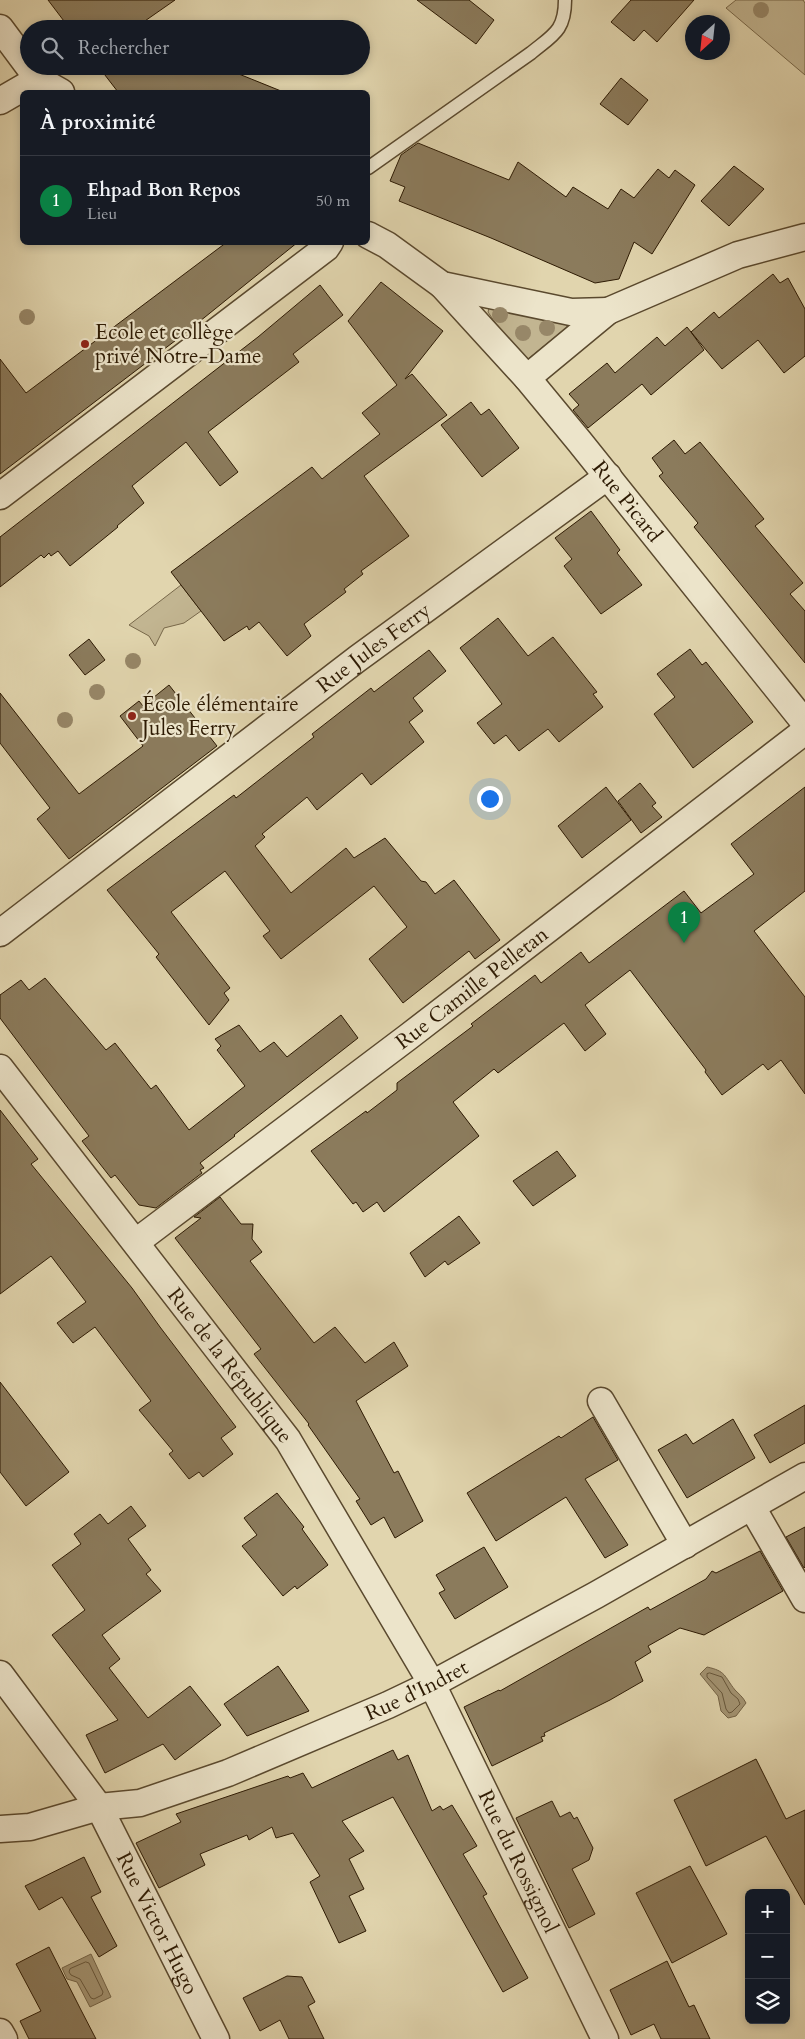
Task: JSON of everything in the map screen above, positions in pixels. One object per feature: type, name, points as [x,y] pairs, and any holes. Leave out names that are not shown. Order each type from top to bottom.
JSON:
[{"type":"street","points":[[0,28],[20,55]]},
{"type":"street","points":[[35,75],[38,79],[57,90]]},
{"type":"street","points":[[0,101],[38,79]]},
{"type":"street","points":[[370,236],[387,245],[442,286],[572,312],[608,311]]},
{"type":"street","points":[[527,378],[608,311],[738,255],[805,236]]},
{"type":"street","points":[[0,496],[328,245]]},
{"type":"street","name":"Rue Picard","points":[[442,286],[527,378],[608,476],[805,723]]},
{"type":"street","name":"Rue Jules Ferry","points":[[0,934],[357,659],[608,476]]},
{"type":"street","name":"Rue Camille Pelletan","points":[[136,1242],[408,1037],[805,731]]},
{"type":"street","name":"Rue de la République","points":[[0,1068],[288,1440],[432,1684]]},
{"type":"street","points":[[601,1401],[685,1545]]},
{"type":"street","name":"Rue d'Indret","points":[[0,1829],[30,1827],[99,1808],[140,1803],[228,1773],[388,1705],[432,1684],[685,1545],[805,1476]]},
{"type":"street","points":[[752,1507],[805,1599]]},
{"type":"street","name":"Rue Victor Hugo","points":[[0,1674],[99,1808],[216,2039]]},
{"type":"street","name":"Rue du Rossignol","points":[[432,1684],[605,2039]]},
{"type":"street","points":[[0,2032],[4,2039]]},
{"type":"lane","points":[[370,167],[531,53],[556,32],[565,16],[565,0]]},
{"type":"shaded area","points":[[736,0],[803,0],[805,3],[805,75],[726,8]]},
{"type":"shaded area","points":[[489,308],[568,324],[566,328],[528,359],[519,358],[488,312]]},
{"type":"shaded area","points":[[181,585],[201,611],[184,623],[164,628],[155,646],[149,636],[129,625]]},
{"type":"water","points":[[707,1667],[721,1672],[745,1701],[746,1703],[736,1716],[728,1718],[721,1711],[718,1696],[700,1674]]},
{"type":"water","points":[[91,1954],[111,1997],[90,2007],[77,1982],[67,1979],[62,1968]]},
{"type":"building","points":[[48,0],[175,0],[146,20],[63,20]]},
{"type":"building","points":[[417,0],[469,0],[494,20],[476,44]]},
{"type":"building","points":[[631,0],[694,0],[657,42],[644,30],[634,41],[611,22]]},
{"type":"building","points":[[105,75],[241,75],[279,90],[116,90]]},
{"type":"building","points":[[621,78],[648,100],[628,125],[600,104]]},
{"type":"building","points":[[418,143],[509,180],[518,162],[566,197],[573,187],[608,209],[621,189],[634,198],[658,169],[669,178],[675,170],[695,185],[652,254],[634,242],[619,279],[595,283],[399,201],[405,187],[390,181],[401,155]]},
{"type":"building","points":[[734,166],[764,189],[729,226],[701,201]]},
{"type":"building","points":[[223,245],[294,245],[184,334],[0,474],[0,359],[26,393]]},
{"type":"building","points":[[773,274],[780,283],[788,278],[805,309],[805,356],[784,373],[758,340],[722,369],[691,332],[714,312],[719,318]]},
{"type":"building","points":[[381,282],[443,331],[405,379],[412,374],[447,415],[364,476],[409,536],[361,571],[363,574],[344,589],[346,592],[304,624],[311,636],[287,656],[259,622],[249,630],[247,626],[224,641],[171,572],[312,467],[322,479],[380,434],[362,413],[397,385],[348,321]]},
{"type":"building","points":[[320,285],[343,315],[293,354],[299,362],[208,432],[238,472],[220,486],[186,442],[132,486],[144,503],[70,566],[58,551],[51,556],[49,553],[44,558],[41,555],[0,587],[0,537],[258,337]]},
{"type":"building","points":[[687,327],[704,350],[651,395],[642,384],[588,428],[573,410],[579,405],[569,394],[607,363],[615,373],[657,337],[665,346]]},
{"type":"building","points":[[471,402],[481,415],[489,409],[519,448],[482,477],[441,425]]},
{"type":"building","points":[[674,440],[685,454],[700,442],[764,519],[755,526],[803,583],[790,594],[805,611],[805,663],[694,527],[698,523],[659,476],[663,473],[652,458]]},
{"type":"building","points":[[591,511],[620,550],[617,553],[642,585],[601,614],[564,566],[572,559],[555,538]]},
{"type":"building","points":[[498,618],[528,656],[553,637],[597,692],[593,694],[603,707],[559,742],[548,729],[519,751],[506,735],[494,744],[477,723],[502,704],[460,648]]},
{"type":"building","points":[[89,639],[105,660],[85,675],[69,655]]},
{"type":"building","points":[[690,649],[702,665],[706,662],[753,722],[693,768],[654,714],[675,697],[657,674]]},
{"type":"building","points":[[429,650],[446,671],[413,698],[423,711],[409,722],[424,742],[371,785],[362,773],[317,810],[307,797],[262,834],[265,837],[255,846],[291,893],[346,848],[354,858],[385,838],[421,881],[426,882],[435,894],[454,880],[500,940],[475,959],[469,951],[403,1003],[369,959],[407,927],[374,886],[281,959],[263,936],[270,931],[225,871],[171,912],[230,988],[224,993],[229,1000],[209,1025],[156,957],[159,954],[107,890],[234,795],[236,798],[314,737],[312,734],[371,688],[374,692]]},
{"type":"building","points":[[169,685],[217,746],[69,859],[37,819],[50,808],[0,743],[0,693],[79,794],[143,746],[120,716],[139,701],[143,706]]},
{"type":"building","points":[[640,783],[656,803],[652,806],[662,817],[641,833],[618,801]]},
{"type":"building","points":[[606,787],[631,820],[582,858],[558,826]]},
{"type":"building","points":[[805,787],[805,891],[754,931],[805,997],[805,1094],[781,1060],[768,1070],[763,1064],[722,1095],[705,1072],[706,1070],[630,970],[585,1005],[606,1034],[585,1051],[564,1023],[498,1073],[494,1069],[453,1102],[479,1136],[384,1212],[377,1202],[363,1212],[356,1202],[353,1204],[311,1151],[397,1090],[397,1083],[473,1026],[471,1024],[535,975],[541,983],[581,952],[589,963],[684,891],[701,913],[754,874],[731,844]]},
{"type":"building","points":[[45,978],[106,1050],[115,1043],[151,1089],[156,1085],[189,1130],[245,1086],[217,1050],[221,1046],[215,1039],[239,1025],[260,1052],[274,1042],[287,1057],[341,1015],[358,1038],[200,1163],[204,1168],[200,1170],[202,1173],[156,1208],[139,1205],[115,1175],[111,1178],[82,1141],[89,1136],[0,1018],[0,995],[21,980],[29,990]]},
{"type":"building","points":[[0,1110],[38,1159],[31,1164],[132,1288],[236,1427],[221,1438],[233,1454],[203,1477],[199,1472],[189,1479],[169,1454],[173,1451],[139,1410],[151,1401],[95,1327],[73,1343],[57,1323],[86,1302],[51,1256],[0,1294]]},
{"type":"building","points":[[557,1151],[576,1176],[533,1206],[513,1181]]},
{"type":"building","points":[[220,1197],[241,1224],[253,1224],[252,1239],[262,1252],[250,1261],[314,1343],[335,1327],[365,1363],[394,1342],[408,1366],[356,1401],[394,1473],[398,1471],[423,1521],[395,1538],[384,1517],[371,1525],[356,1501],[360,1499],[309,1424],[254,1354],[261,1349],[175,1238],[201,1218],[194,1217]]},
{"type":"building","points":[[459,1216],[480,1243],[448,1265],[445,1261],[425,1277],[410,1253]]},
{"type":"building","points":[[0,1382],[69,1472],[26,1506],[0,1472]]},
{"type":"building","points":[[805,1405],[805,1443],[770,1463],[754,1435]]},
{"type":"building","points":[[593,1417],[618,1460],[585,1479],[628,1545],[605,1558],[566,1497],[496,1541],[467,1493]]},
{"type":"building","points":[[733,1419],[755,1458],[687,1498],[658,1450],[686,1434],[693,1444]]},
{"type":"building","points":[[277,1493],[304,1527],[302,1529],[328,1565],[297,1589],[295,1586],[283,1596],[242,1546],[257,1535],[244,1518]]},
{"type":"building","points":[[131,1506],[146,1526],[128,1539],[151,1570],[146,1574],[161,1591],[102,1635],[120,1659],[109,1668],[148,1718],[190,1686],[221,1725],[175,1760],[163,1744],[105,1773],[86,1735],[118,1720],[52,1635],[85,1610],[52,1565],[81,1544],[74,1534],[100,1514],[108,1524]]},
{"type":"building","points":[[805,1527],[805,1567],[804,1568],[786,1537]]},
{"type":"building","points":[[484,1547],[508,1587],[455,1619],[439,1593],[445,1590],[436,1575]]},
{"type":"building","points":[[760,1551],[783,1591],[704,1635],[680,1628],[648,1646],[651,1652],[635,1662],[643,1681],[544,1733],[545,1736],[541,1737],[543,1741],[492,1766],[464,1707],[500,1691],[648,1607],[650,1610],[706,1579],[712,1571],[716,1573]]},
{"type":"building","points":[[278,1666],[309,1711],[247,1736],[224,1704]]},
{"type":"building","points":[[393,1750],[398,1760],[408,1755],[432,1811],[440,1806],[443,1810],[452,1805],[477,1846],[463,1854],[487,1894],[483,1896],[528,1978],[503,1992],[393,1797],[342,1821],[364,1851],[349,1859],[364,1889],[349,1896],[366,1931],[339,1943],[310,1882],[320,1876],[293,1833],[276,1838],[272,1827],[249,1840],[247,1835],[200,1854],[205,1865],[159,1888],[136,1843],[181,1822],[176,1814],[288,1776],[290,1778],[303,1773],[312,1788]]},
{"type":"building","points":[[756,1759],[786,1819],[805,1810],[805,1905],[766,1836],[706,1866],[674,1800]]},
{"type":"building","points":[[552,1801],[560,1817],[570,1812],[574,1819],[577,1817],[593,1848],[589,1860],[572,1869],[595,1914],[569,1928],[516,1818]]},
{"type":"building","points":[[84,1857],[101,1892],[91,1897],[117,1946],[99,1957],[62,1897],[39,1910],[25,1886]]},
{"type":"building","points":[[690,1866],[727,1934],[672,1963],[636,1893]]},
{"type":"building","points":[[49,1947],[96,2039],[29,2039],[20,2021],[41,2011],[16,1964]]},
{"type":"building","points":[[667,1961],[689,2007],[694,2005],[710,2039],[661,2039],[654,2024],[631,2035],[610,1990]]},
{"type":"building","points":[[287,1976],[302,1977],[315,2002],[308,2006],[324,2039],[289,2039],[280,2020],[260,2031],[243,1998]]},
{"type":"place","name":"Ecole et collège privé Notre-Dame","points":[[85,344]]},
{"type":"place","name":"École élémentaire Jules Ferry","points":[[132,716]]},
{"type":"place","name":"Ehpad Bon Repos","points":[[684,943]]}]
